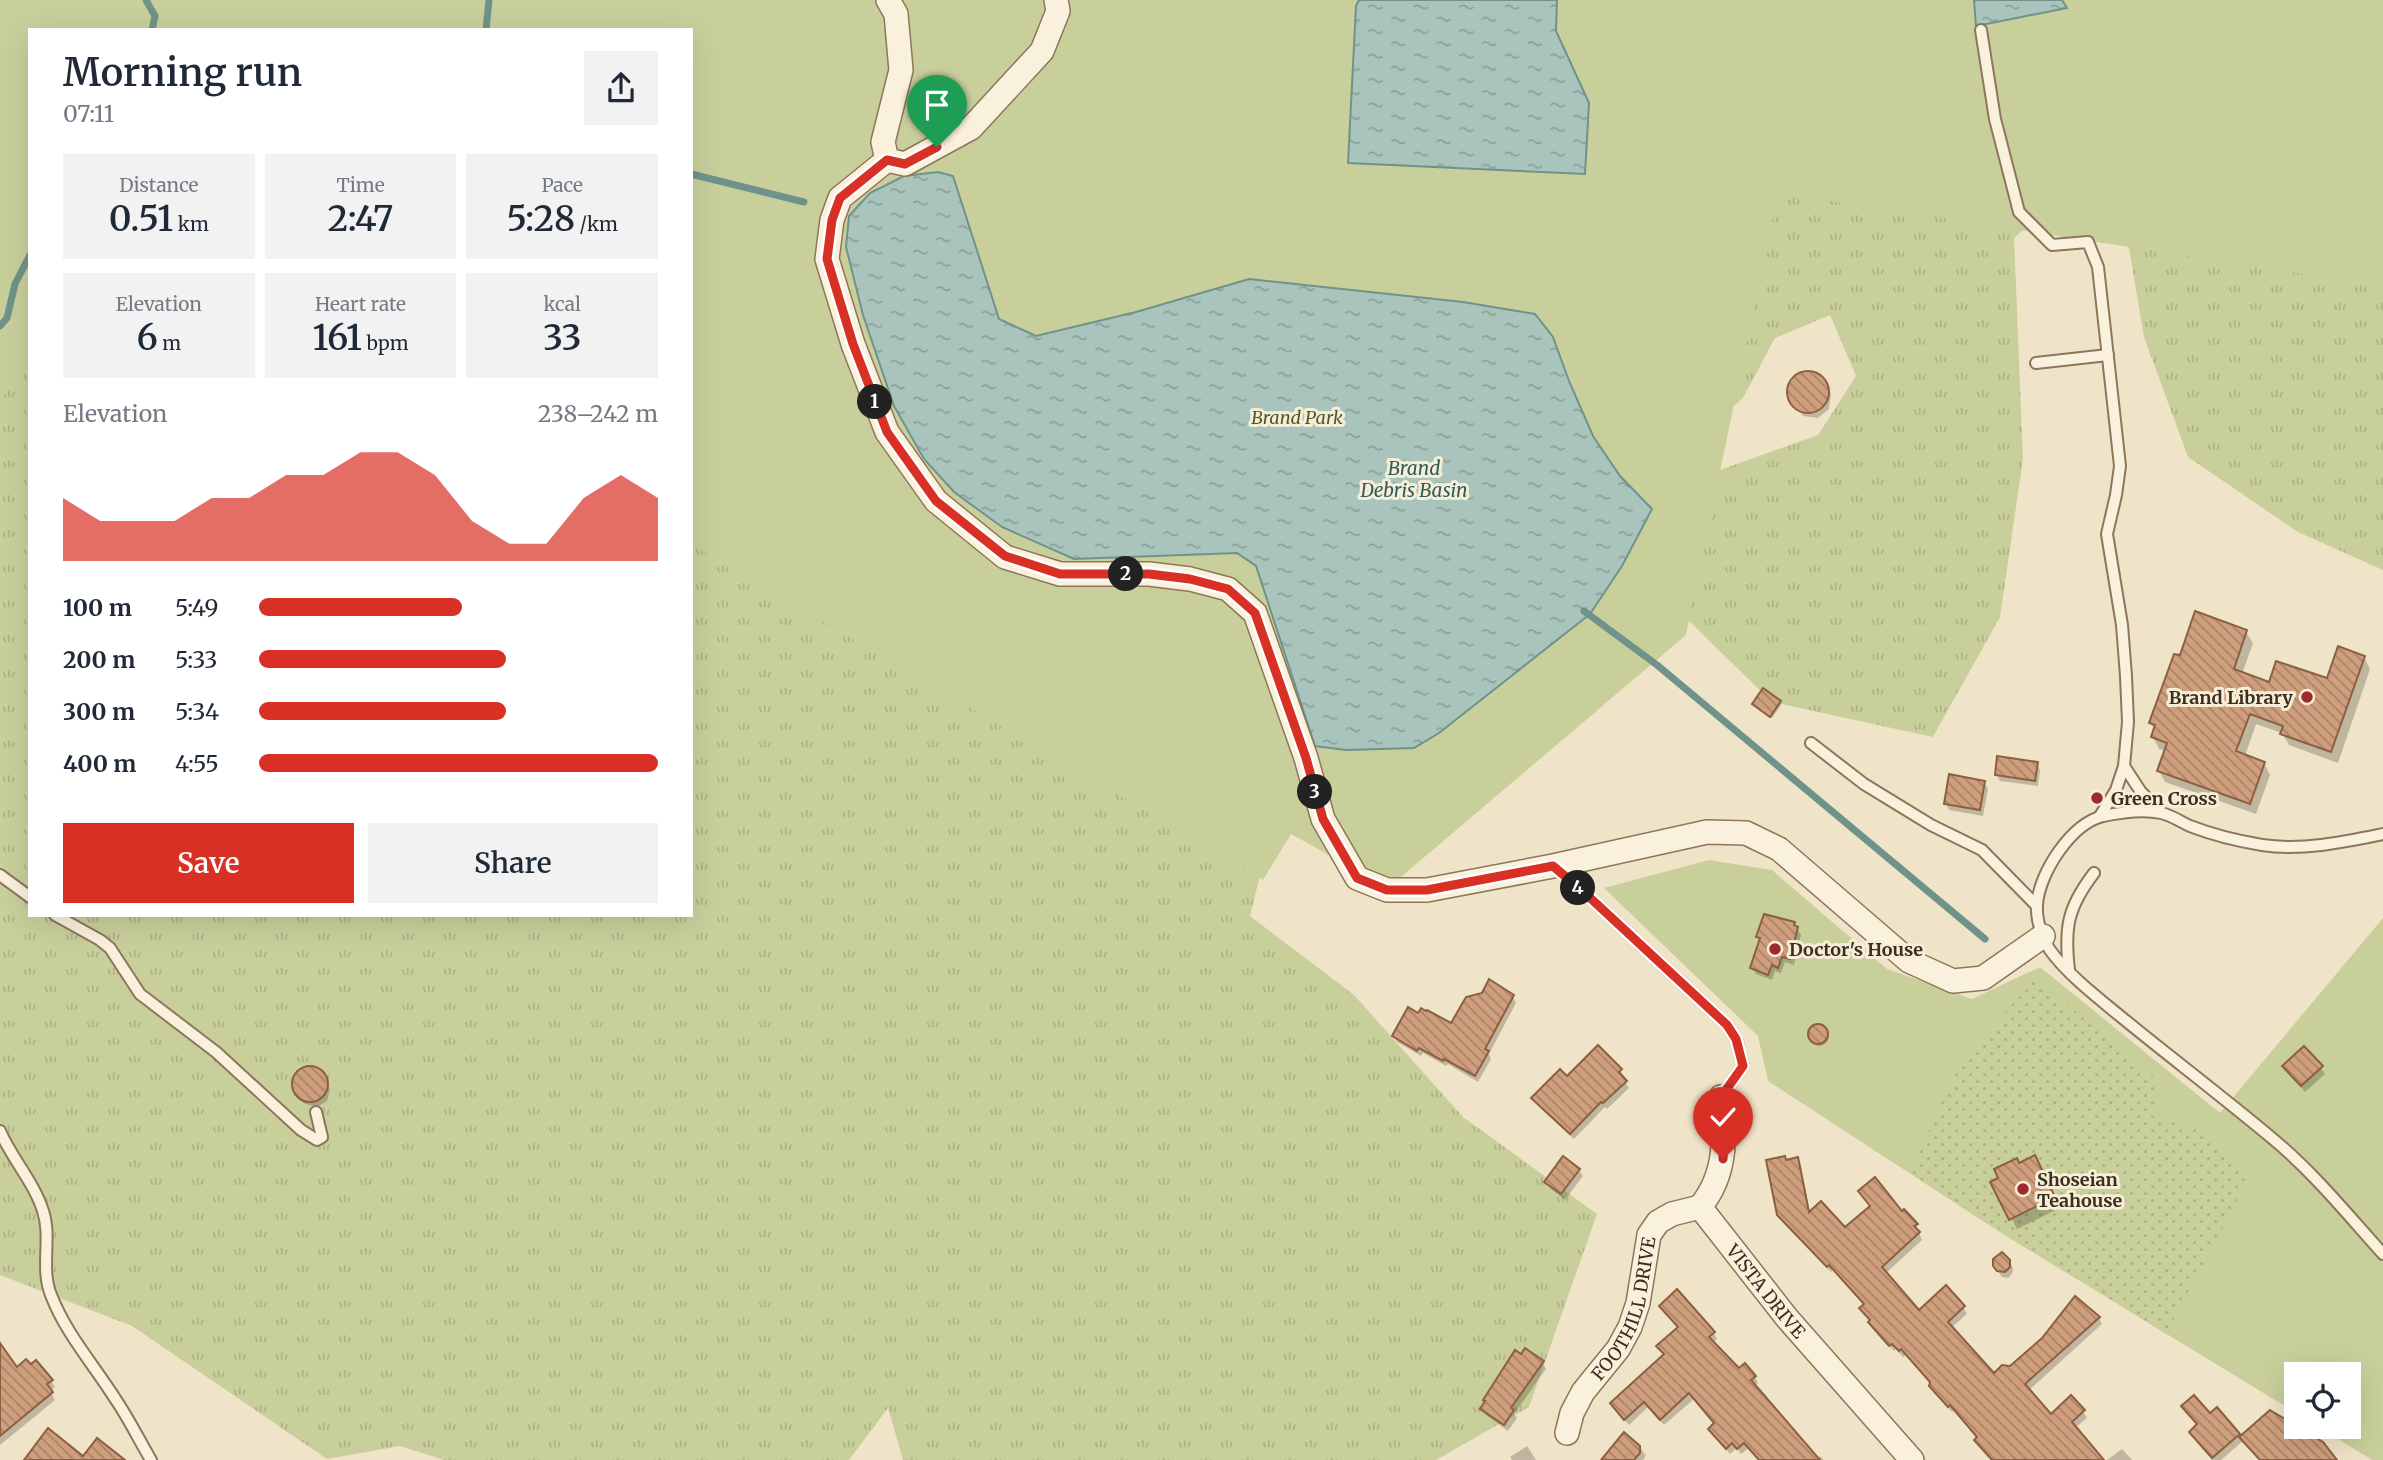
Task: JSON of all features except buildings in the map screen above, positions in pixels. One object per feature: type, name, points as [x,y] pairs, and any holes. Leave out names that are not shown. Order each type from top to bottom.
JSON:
[{"type":"street","points":[[887,160],[883,142],[901,70],[896,14],[888,0]]},
{"type":"street","points":[[887,160],[905,164],[971,128],[1042,51],[1058,11],[1056,0]]},
{"type":"street","points":[[887,160],[840,198],[832,220],[827,259],[853,344],[887,432],[936,501],[1005,556],[1060,574],[1149,574],[1190,579],[1228,589],[1255,613],[1306,758],[1323,819],[1357,878],[1387,890],[1427,890],[1707,832],[1746,833],[1779,849],[1909,961],[1953,981],[1983,978],[2043,936]]},
{"type":"street","points":[[1700,1207],[1711,1193],[1723,1159],[1721,1097]]},
{"type":"street","name":"FOOTHILL DRIVE","points":[[1567,1433],[1572,1413],[1583,1392],[1618,1349],[1630,1327],[1639,1303],[1649,1235],[1658,1222],[1672,1214],[1700,1207]]},
{"type":"street","name":"VISTA DRIVE","points":[[1700,1207],[1787,1318],[1912,1460]]},
{"type":"lane","points":[[1981,30],[1995,119],[2020,212],[2052,245],[2088,242],[2098,267],[2120,467],[2107,534],[2122,625],[2126,677],[2128,722],[2124,766],[2116,790],[2100,816],[2068,838],[2044,876],[2037,906],[2043,936],[2051,952],[2113,1010],[2274,1139],[2306,1169],[2383,1254]]},
{"type":"lane","points":[[2036,363],[2108,355]]},
{"type":"lane","points":[[1811,743],[1864,784],[1931,825],[1982,850],[2037,906]]},
{"type":"lane","points":[[2124,766],[2141,792],[2162,813],[2191,827],[2219,836],[2264,845],[2301,846],[2343,842],[2383,834]]},
{"type":"lane","points":[[2100,816],[2133,811],[2162,813]]},
{"type":"lane","points":[[1553,866],[1727,1025],[1736,1039],[1743,1066],[1721,1097]]},
{"type":"lane","points":[[2069,970],[2066,943],[2070,913],[2077,895],[2094,873]]},
{"type":"lane","points":[[0,875],[28,896]]},
{"type":"lane","points":[[59,917],[110,948],[140,994],[216,1052],[301,1130],[317,1140],[322,1137],[322,1131],[316,1112]]},
{"type":"lane","points":[[0,1131],[36,1193],[44,1213],[45,1274],[50,1294],[60,1315],[117,1400],[151,1460]]},
{"type":"green space","points":[[0,0],[2383,0],[2383,570],[2298,532],[2188,457],[2144,337],[2120,195],[2074,184],[2014,238],[2023,459],[2000,617],[1933,737],[1772,702],[1654,587],[1695,479],[1818,435],[1856,376],[1830,315],[1775,338],[1743,398],[1282,786],[1250,916],[1354,995],[1463,1117],[1597,1214],[1529,1407],[1436,1460],[903,1460],[888,1408],[849,1460],[444,1460],[400,1446],[327,1459],[132,1326],[0,1275]]},
{"type":"green space","name":"Brand Park","points":[[0,0],[2383,0],[2383,286],[1778,193],[1686,635],[1388,888],[1291,834],[1263,880],[693,545],[693,28],[28,28],[28,366],[0,399]]},
{"type":"green space","points":[[1709,860],[1772,870],[1887,969],[1972,999],[2040,967],[2220,1113],[2383,918],[2383,1460],[2372,1460],[2338,1439],[2361,1439],[2361,1362],[2284,1362],[2284,1406],[1998,1231],[1768,1081],[1758,1036],[1604,888]]},
{"type":"green space","points":[[2035,978],[2158,1079],[2152,1116],[2207,1132],[2247,1182],[2166,1334],[1910,1173],[1957,1068]]},
{"type":"water","points":[[1359,0],[1557,0],[1556,31],[1589,103],[1585,174],[1348,163],[1356,6]]},
{"type":"water","points":[[1974,0],[2062,0],[2067,8],[1976,26]]},
{"type":"water","name":"Brand Debris Basin","points":[[938,172],[953,176],[999,319],[1036,336],[1136,312],[1249,279],[1463,302],[1535,314],[1553,337],[1593,436],[1620,476],[1652,509],[1622,566],[1590,614],[1439,733],[1414,748],[1346,750],[1315,746],[1256,566],[1237,553],[1074,559],[1002,527],[954,492],[924,459],[894,406],[863,315],[846,247],[849,216],[870,193],[904,176]]},
{"type":"waterway","points":[[146,0],[155,16],[152,28]]},
{"type":"waterway","points":[[486,28],[489,0]]},
{"type":"waterway","points":[[693,174],[804,202]]},
{"type":"waterway","points":[[0,326],[7,318],[15,284],[28,259]]},
{"type":"waterway","points":[[1584,611],[1657,665],[1985,939]]},
{"type":"place","name":"Brand Library","points":[[2307,697]]},
{"type":"place","name":"Green Cross","points":[[2097,798]]},
{"type":"place","name":"Doctor's House","points":[[1775,949]]},
{"type":"place","name":"Shoseian Teahouse","points":[[2023,1189]]},
{"type":"route","points":[[937,147],[905,164],[887,160],[840,198],[832,220],[827,259],[853,344],[887,432],[936,501],[1005,556],[1060,574],[1149,574],[1190,579],[1228,589],[1255,613],[1289,706],[1323,819],[1357,878],[1387,890],[1427,890],[1553,866],[1727,1025],[1736,1039],[1743,1066],[1721,1097],[1723,1159]]}]
